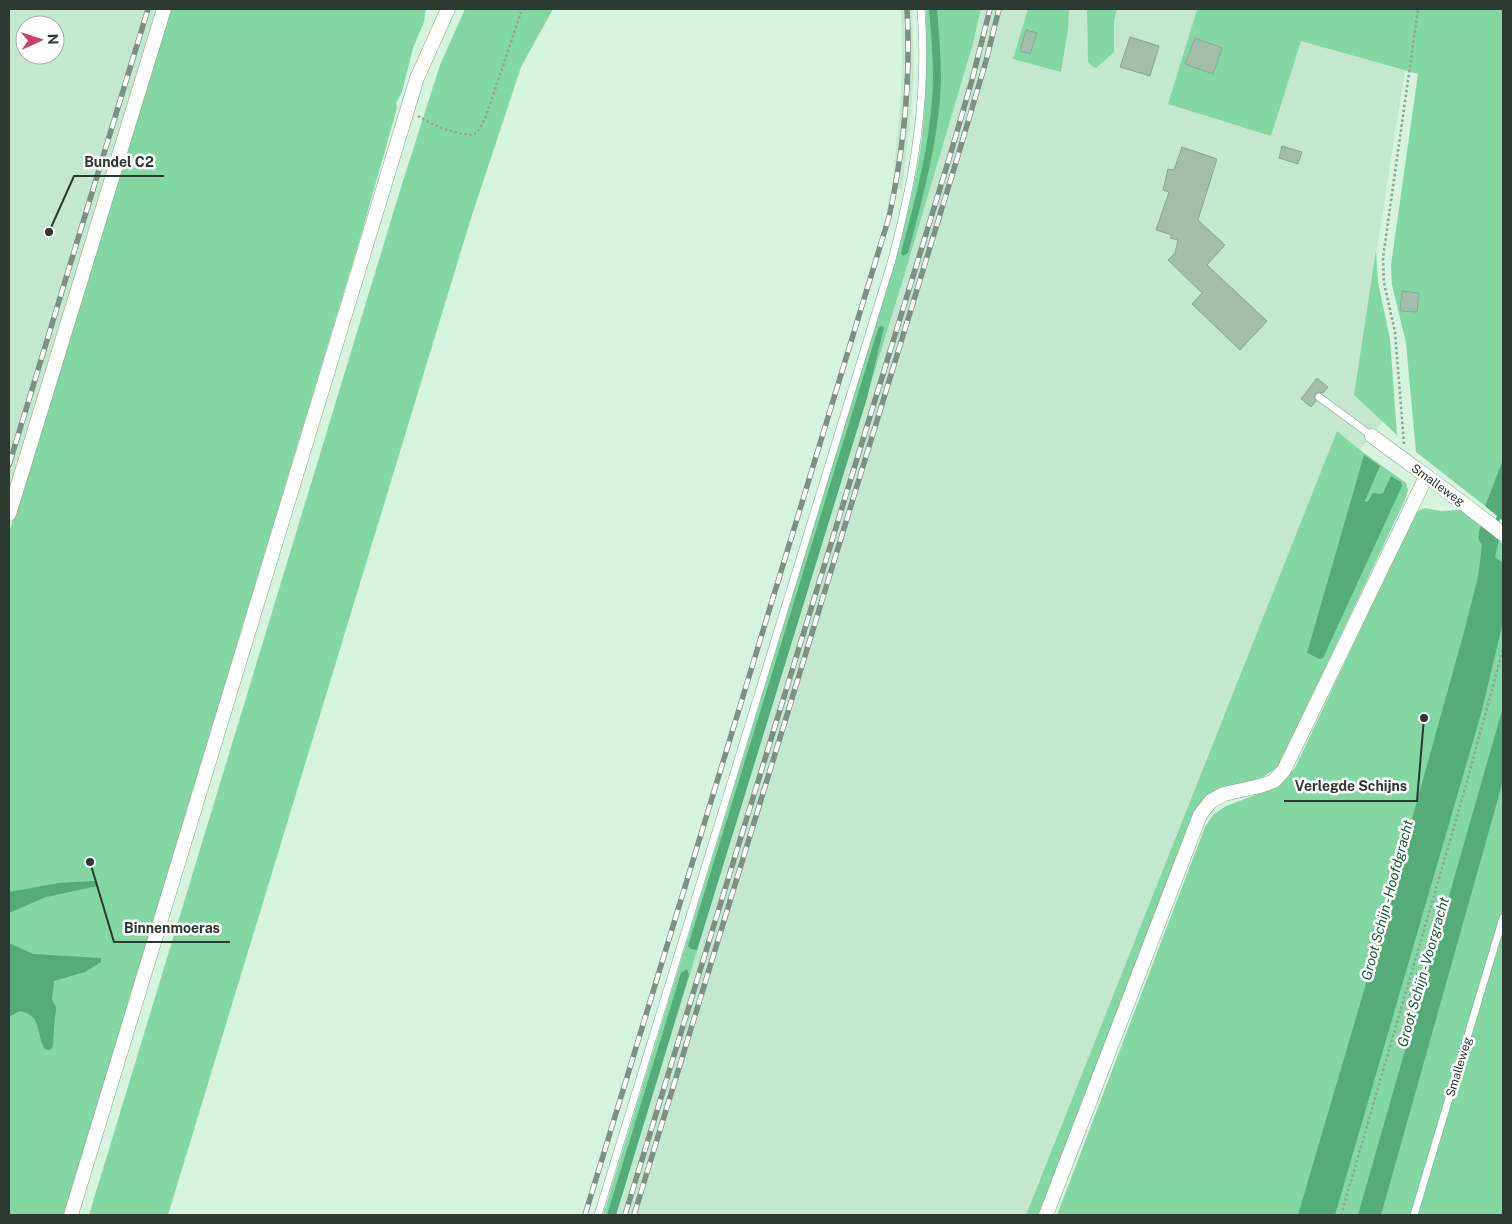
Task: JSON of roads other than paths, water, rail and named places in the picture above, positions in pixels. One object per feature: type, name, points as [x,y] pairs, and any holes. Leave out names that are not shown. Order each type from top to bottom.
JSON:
[{"type":"street","points":[[9,514],[164,9]]},
{"type":"street","points":[[71,1215],[417,78],[448,9]]},
{"type":"street","name":"Smalleweg","points":[[1372,436],[1503,534]]},
{"type":"street","points":[[1046,1215],[1200,815],[1211,801],[1224,794],[1274,781],[1284,770],[1426,477]]},
{"type":"lane","points":[[598,1215],[891,264],[904,214],[917,144],[922,66],[921,9]]},
{"type":"lane","points":[[1319,398],[1372,436]]},
{"type":"lane","name":"Smalleweg","points":[[1414,1215],[1503,918]]},
{"type":"waterway","name":"Groot Schijn - Hoofdgracht","points":[[1496,525],[1503,504]]},
{"type":"railway","points":[[9,465],[148,9]]},
{"type":"railway","points":[[585,1215],[889,217],[899,165],[905,113],[908,61],[907,9]]},
{"type":"railway","points":[[625,1215],[949,159],[990,9]]},
{"type":"railway","points":[[634,1215],[957,159],[986,61],[999,9]]},
{"type":"place","name":"Bundel C2","points":[[49,232]]},
{"type":"place","name":"Verlegde Schijns","points":[[1424,718]]},
{"type":"place","name":"Binnenmoeras","points":[[90,862]]},
{"type":"water label","name":"Groot Schijn - Voorgracht","points":[[1423,972]]}]
